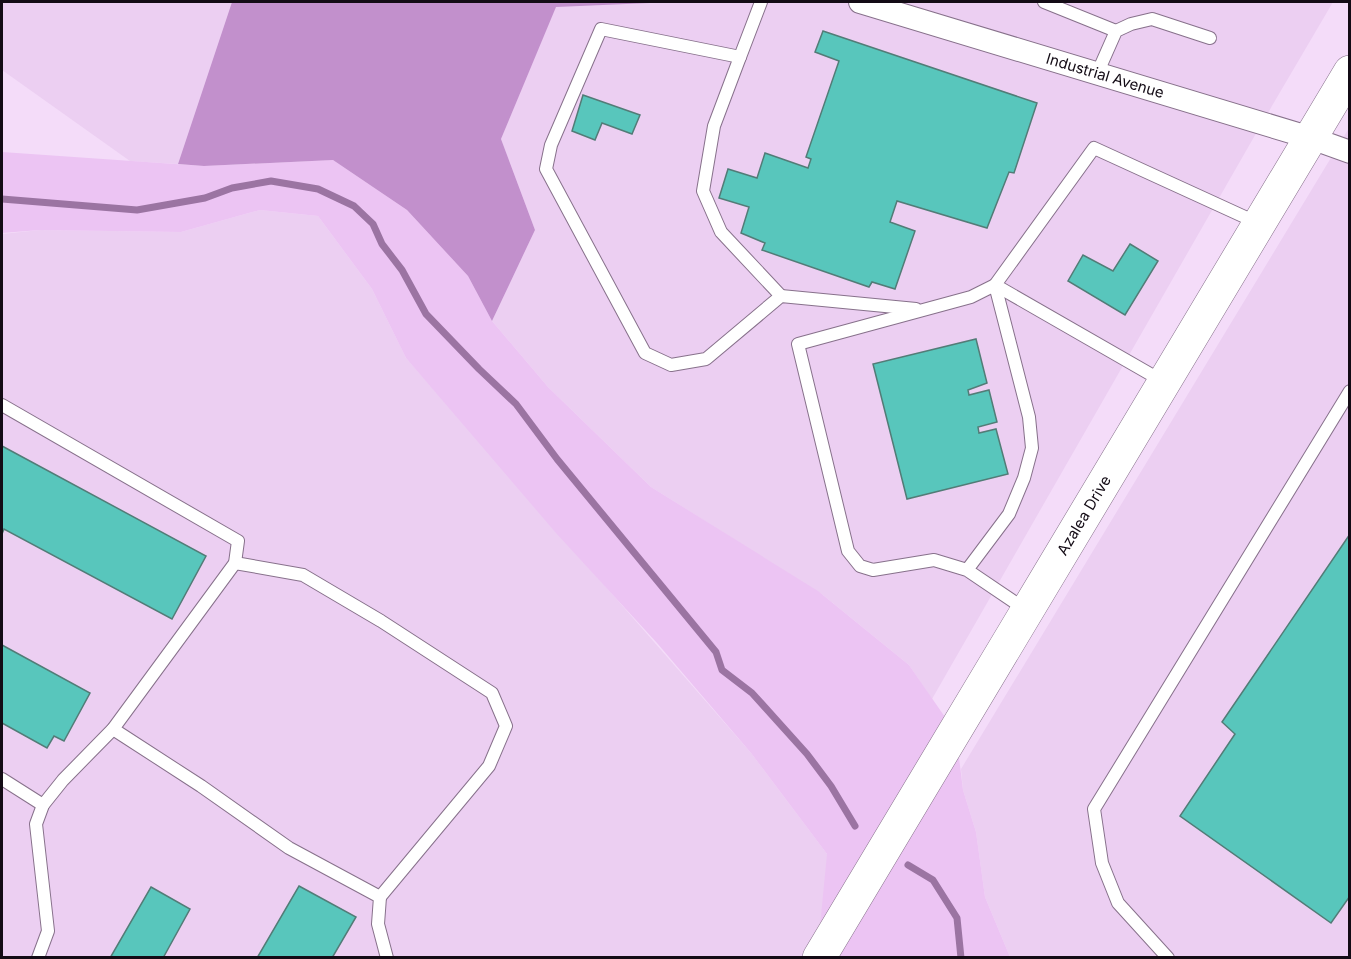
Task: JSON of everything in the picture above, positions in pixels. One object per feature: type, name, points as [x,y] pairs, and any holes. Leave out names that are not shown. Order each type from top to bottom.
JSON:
[{"type":"street","name":"Industrial Avenue","points":[[860,2],[896,7],[1097,74],[1311,138],[1350,152]]},
{"type":"street","name":"Azalea Drive","points":[[819,957],[1350,72]]},
{"type":"lane","points":[[761,2],[714,126],[703,191],[721,232],[781,296],[924,310]]},
{"type":"lane","points":[[1044,2],[1116,31]]},
{"type":"lane","points":[[1097,74],[1116,31],[1131,24],[1152,19],[1210,38]]},
{"type":"lane","points":[[740,57],[601,29],[551,145],[546,169],[645,353],[671,365],[706,359],[781,296]]},
{"type":"lane","points":[[1027,611],[967,570],[934,560],[873,570],[860,566],[848,551],[798,344],[971,297],[995,285],[1094,148],[1260,224]]},
{"type":"lane","points":[[995,285],[1165,382]]},
{"type":"lane","points":[[967,570],[1009,514],[1024,478],[1032,448],[1029,417],[995,285]]},
{"type":"lane","points":[[1168,957],[1118,903],[1102,863],[1094,809],[1350,391]]},
{"type":"lane","points":[[2,405],[238,541],[235,563],[113,729],[63,780],[43,805],[36,824],[48,931],[38,957]]},
{"type":"lane","points":[[235,563],[303,575],[381,621],[492,693],[506,726],[489,765],[380,897],[378,924],[387,957]]},
{"type":"lane","points":[[113,729],[290,848],[380,897]]},
{"type":"lane","points":[[2,779],[43,805]]},
{"type":"shaded area","points":[[2,2],[232,2],[178,164],[130,161],[2,70]]},
{"type":"shaded area","points":[[232,2],[673,2],[556,7],[501,139],[535,230],[492,321],[468,276],[407,210],[333,160],[204,166],[178,164]]},
{"type":"shaded area","points":[[673,2],[1333,2],[932,699],[909,665],[823,595],[651,487],[548,387],[492,321],[535,230],[501,139],[556,6]]},
{"type":"shaded area","points":[[1349,128],[1349,957],[1010,957],[985,897],[976,832],[963,790],[961,769]]},
{"type":"shaded area","points":[[2,152],[204,166],[333,160],[407,210],[468,276],[492,321],[548,387],[651,487],[818,591],[909,665],[956,733],[963,790],[976,832],[985,897],[1010,957],[817,957],[827,854],[751,753],[657,643],[556,533],[406,358],[372,289],[318,216],[260,210],[181,232],[40,230],[2,233]]},
{"type":"shaded area","points":[[260,210],[318,216],[372,289],[406,358],[751,753],[827,854],[866,880],[818,957],[2,958],[2,234],[40,230],[181,232]]},
{"type":"building","points":[[823,31],[1037,103],[1014,173],[1009,172],[987,228],[897,201],[890,222],[915,231],[895,289],[872,282],[869,287],[762,250],[765,243],[741,233],[749,207],[719,198],[728,169],[757,178],[765,153],[808,168],[811,159],[806,157],[839,61],[815,52]]},
{"type":"building","points":[[583,95],[640,115],[632,134],[602,123],[595,140],[572,131]]},
{"type":"building","points":[[1130,244],[1158,261],[1125,315],[1068,281],[1083,255],[1113,271]]},
{"type":"building","points":[[976,339],[987,383],[968,390],[969,395],[989,390],[997,422],[978,427],[979,433],[996,429],[1008,474],[907,499],[873,364]]},
{"type":"building","points":[[2,446],[206,556],[172,619],[4,529],[2,534]]},
{"type":"building","points":[[1350,534],[1350,896],[1331,923],[1180,816],[1235,734],[1222,722]]},
{"type":"building","points":[[2,645],[90,693],[64,741],[54,736],[47,748],[2,723]]},
{"type":"building","points":[[299,886],[356,917],[332,958],[257,958]]},
{"type":"building","points":[[151,887],[190,909],[163,958],[110,958]]},
{"type":"waterway","points":[[2,199],[137,210],[205,198],[232,188],[271,181],[318,189],[354,206],[373,224],[382,244],[402,270],[426,314],[516,404],[557,459],[716,652],[722,670],[752,693],[807,754],[831,786],[855,826]]},
{"type":"waterway","points":[[908,865],[933,880],[957,918],[961,958]]}]
